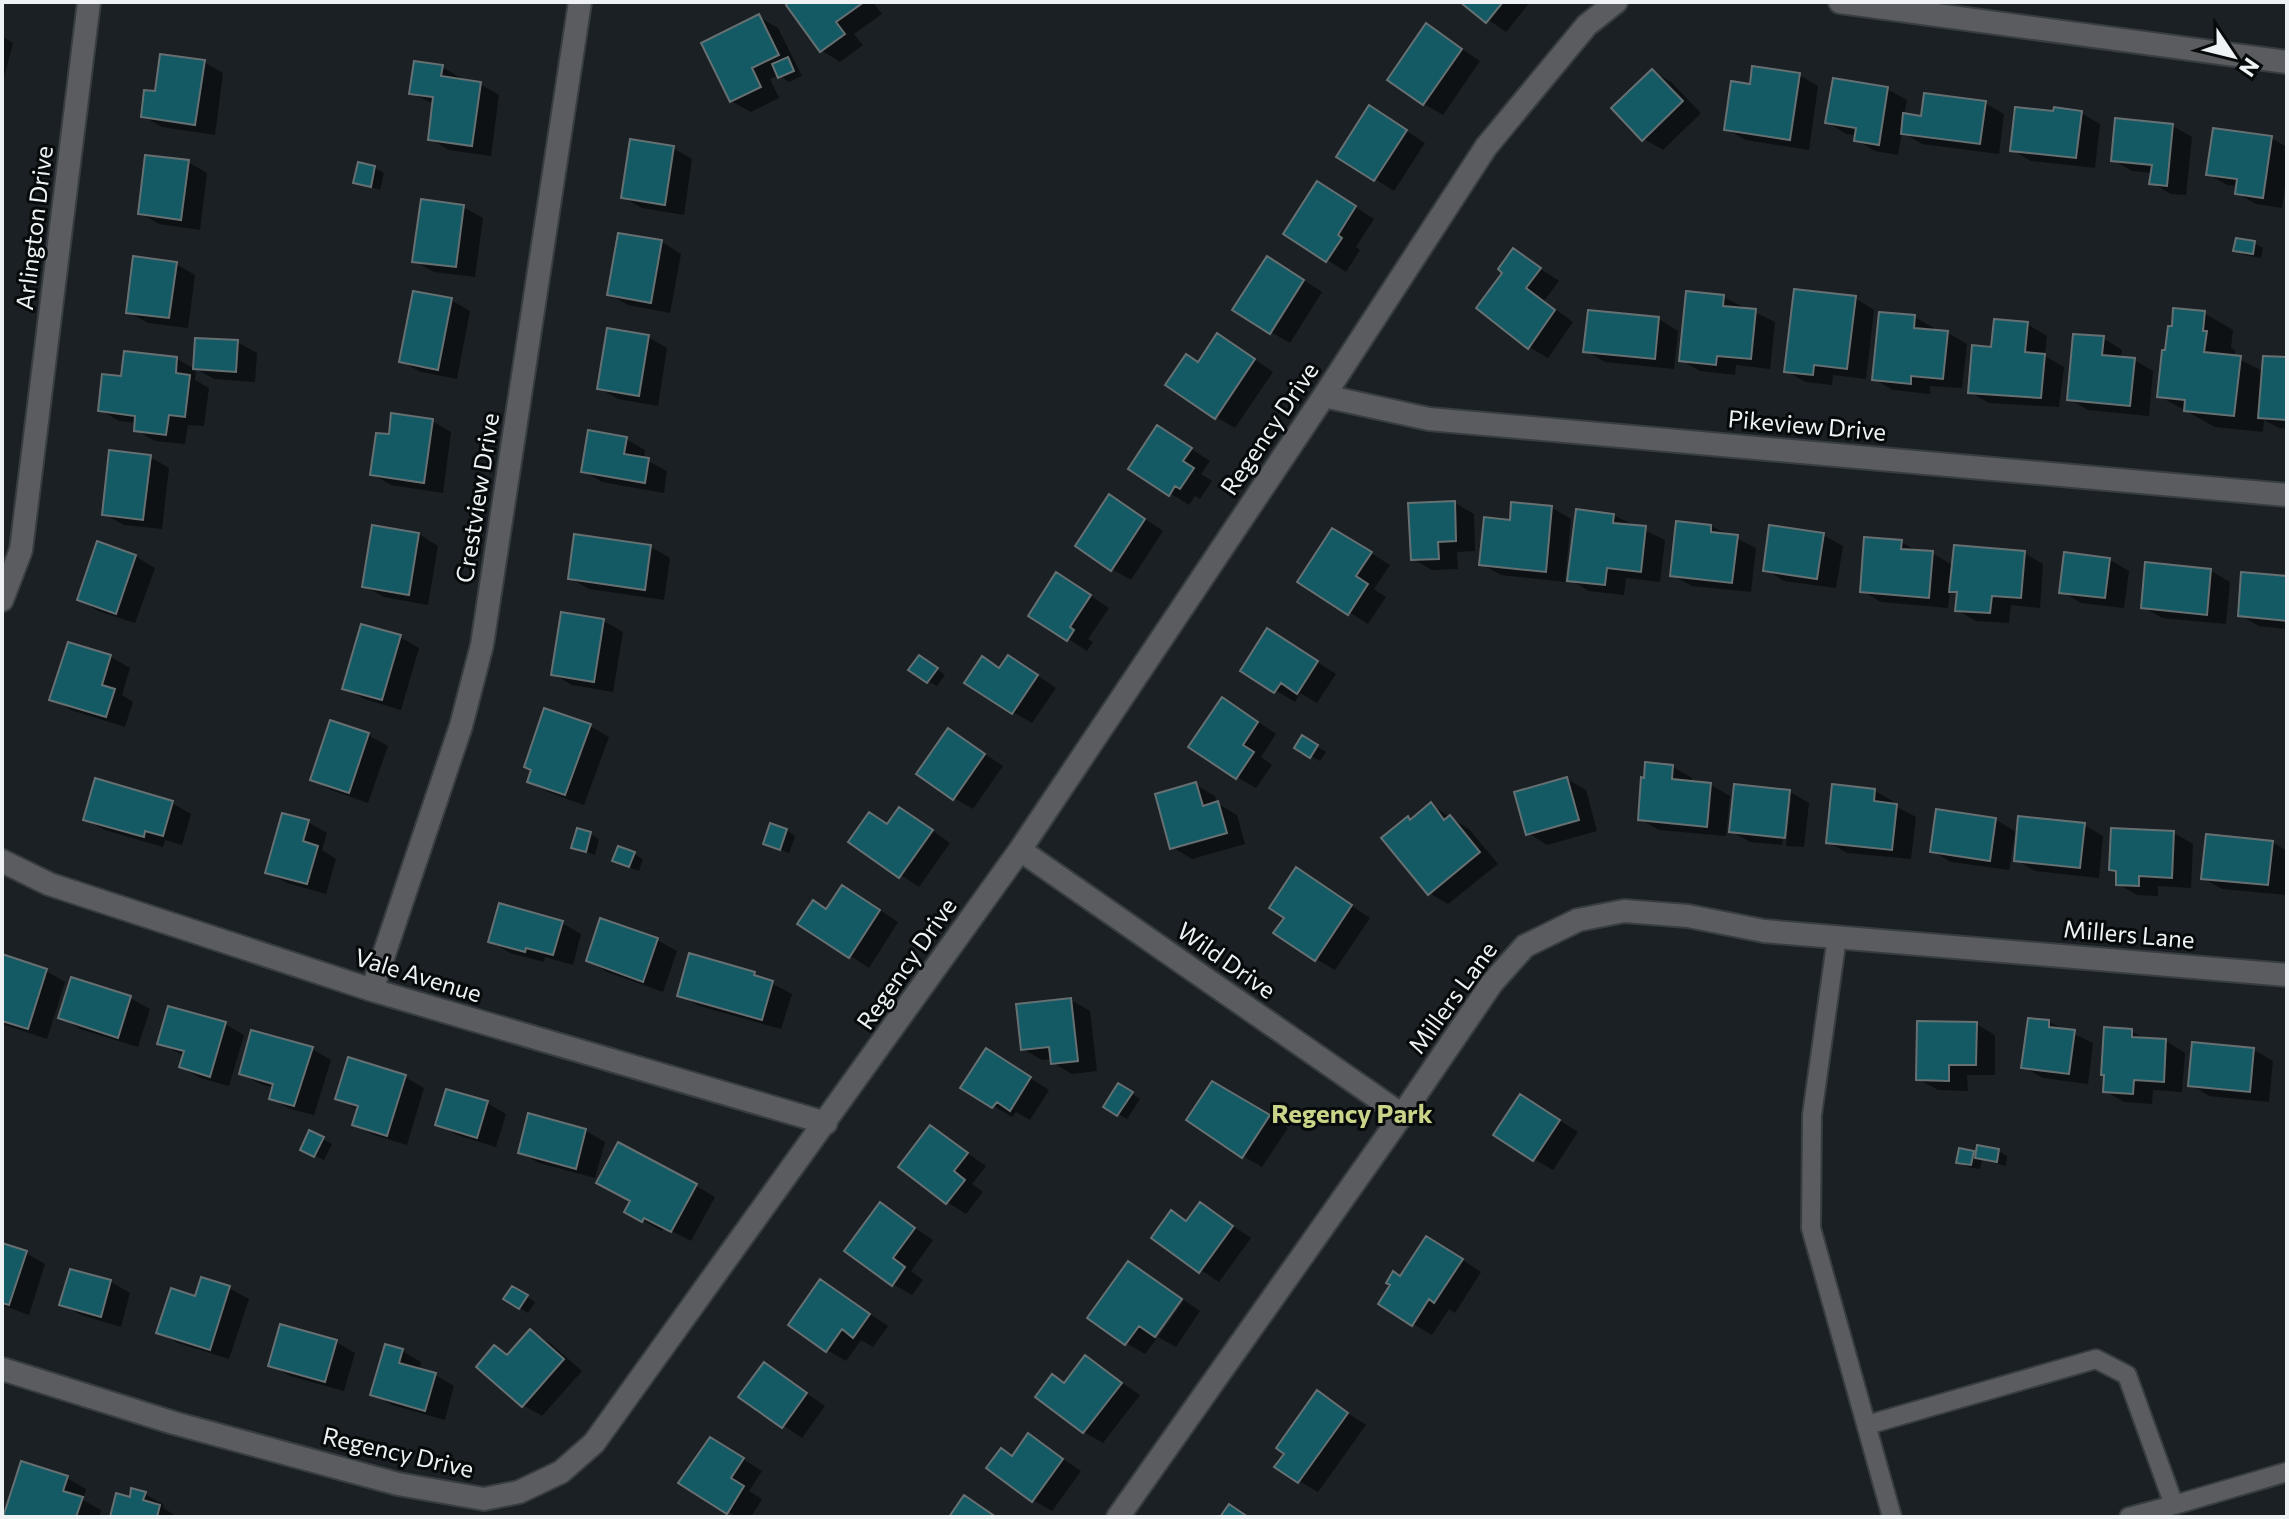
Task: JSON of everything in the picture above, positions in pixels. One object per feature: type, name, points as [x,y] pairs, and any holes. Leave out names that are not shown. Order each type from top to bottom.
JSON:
[{"type":"street","name":"Arlington Drive","points":[[2,600],[21,550],[89,2]]},
{"type":"street","name":"Crestview Drive","points":[[372,990],[461,726],[482,645],[580,2]]},
{"type":"street","name":"Regency Drive","points":[[2,1369],[174,1423],[398,1484],[484,1499],[519,1492],[561,1472],[594,1443],[1020,850],[1324,396],[1486,147],[1587,25],[1616,2]]},
{"type":"street","points":[[1840,2],[2287,62]]},
{"type":"street","name":"Pikeview Drive","points":[[1324,396],[1429,419],[2287,495]]},
{"type":"street","name":"Wild Drive","points":[[1020,850],[1402,1115]]},
{"type":"street","name":"Vale Avenue","points":[[2,861],[49,884],[372,990],[826,1123]]},
{"type":"street","name":"Millers Lane","points":[[1118,1517],[1492,983],[1525,946],[1578,920],[1624,911],[1688,916],[1764,931],[2287,975]]},
{"type":"lane","points":[[1837,937],[1812,1115],[1811,1228],[1892,1517]]},
{"type":"lane","points":[[1867,1425],[2096,1359],[2127,1375],[2174,1505]]},
{"type":"lane","points":[[2129,1517],[2287,1472]]},
{"type":"building","points":[[789,2],[864,2],[836,22],[845,34],[820,52],[786,5]]},
{"type":"building","points":[[1460,2],[1503,2],[1486,23]]},
{"type":"building","points":[[759,14],[779,55],[752,68],[761,87],[730,102],[701,43]]},
{"type":"building","points":[[1426,23],[1462,49],[1423,105],[1387,80]]},
{"type":"building","points":[[160,54],[205,60],[195,125],[141,117],[144,90],[155,91]]},
{"type":"building","points":[[788,57],[794,71],[778,78],[772,64]]},
{"type":"building","points":[[414,61],[443,65],[441,76],[481,82],[472,146],[428,140],[433,97],[409,94]]},
{"type":"building","points":[[1752,66],[1800,73],[1790,140],[1724,130],[1731,81],[1750,84]]},
{"type":"building","points":[[1652,69],[1683,101],[1642,141],[1611,108]]},
{"type":"building","points":[[1833,78],[1888,87],[1879,145],[1854,141],[1856,128],[1825,123]]},
{"type":"building","points":[[1924,93],[1986,101],[1980,144],[1901,134],[1903,113],[1921,116]]},
{"type":"building","points":[[1369,105],[1407,130],[1374,181],[1336,157]]},
{"type":"building","points":[[2015,107],[2082,111],[2076,158],[2010,151]]},
{"type":"building","points":[[2115,118],[2173,124],[2167,186],[2149,184],[2152,165],[2111,161]]},
{"type":"building","points":[[2213,128],[2272,136],[2263,198],[2235,194],[2237,179],[2206,175]]},
{"type":"building","points":[[630,139],[674,146],[665,205],[621,198]]},
{"type":"building","points":[[145,155],[189,160],[181,220],[138,214]]},
{"type":"building","points":[[358,162],[375,166],[371,187],[353,183]]},
{"type":"building","points":[[1317,181],[1356,206],[1338,235],[1342,238],[1326,262],[1283,234]]},
{"type":"building","points":[[421,199],[464,205],[456,267],[412,262]]},
{"type":"building","points":[[618,233],[662,240],[651,303],[607,295]]},
{"type":"building","points":[[2236,238],[2255,241],[2253,254],[2233,251]]},
{"type":"building","points":[[1513,248],[1541,268],[1526,288],[1555,310],[1528,349],[1476,308],[1502,273],[1498,269]]},
{"type":"building","points":[[133,256],[177,262],[169,318],[126,313]]},
{"type":"building","points":[[1267,256],[1304,280],[1270,334],[1232,310]]},
{"type":"building","points":[[1794,289],[1856,296],[1847,369],[1814,365],[1813,375],[1784,372]]},
{"type":"building","points":[[413,291],[452,298],[438,370],[399,362]]},
{"type":"building","points":[[1686,291],[1724,295],[1723,306],[1756,309],[1751,359],[1717,356],[1716,365],[1679,361]]},
{"type":"building","points":[[2173,308],[2205,311],[2203,331],[2207,331],[2204,352],[2241,356],[2234,416],[2184,411],[2185,400],[2157,397],[2162,350],[2165,350],[2168,326],[2172,326]]},
{"type":"building","points":[[1588,310],[1659,317],[1655,359],[1583,352]]},
{"type":"building","points":[[1879,312],[1915,315],[1914,328],[1948,331],[1943,379],[1911,376],[1911,384],[1872,380]]},
{"type":"building","points":[[1994,319],[2028,322],[2025,352],[2045,354],[2041,398],[1968,393],[1972,345],[1991,347]]},
{"type":"building","points":[[607,328],[649,335],[639,396],[597,389]]},
{"type":"building","points":[[1217,333],[1255,359],[1215,419],[1165,385],[1186,354],[1198,362]]},
{"type":"building","points":[[2073,334],[2104,336],[2102,355],[2135,358],[2130,406],[2067,400]]},
{"type":"building","points":[[195,338],[238,340],[236,372],[193,369]]},
{"type":"building","points":[[124,351],[177,357],[176,373],[190,375],[185,417],[169,415],[166,435],[134,431],[135,416],[98,411],[102,374],[121,376]]},
{"type":"building","points":[[2263,356],[2287,357],[2287,420],[2258,418]]},
{"type":"building","points":[[391,413],[433,419],[424,483],[370,475],[376,433],[389,434]]},
{"type":"building","points":[[1157,425],[1192,448],[1183,461],[1194,468],[1180,489],[1175,486],[1169,496],[1128,469]]},
{"type":"building","points":[[588,430],[627,437],[624,454],[649,458],[645,483],[581,472]]},
{"type":"building","points":[[109,450],[151,455],[143,520],[102,515]]},
{"type":"building","points":[[1109,494],[1145,519],[1111,571],[1075,546]]},
{"type":"building","points":[[1455,501],[1456,541],[1438,542],[1439,559],[1411,560],[1408,503]]},
{"type":"building","points":[[1511,502],[1552,506],[1546,572],[1479,565],[1484,517],[1510,520]]},
{"type":"building","points":[[1576,509],[1614,514],[1613,523],[1646,526],[1641,572],[1607,568],[1605,585],[1567,581]]},
{"type":"building","points":[[1676,521],[1711,525],[1711,532],[1738,535],[1732,583],[1670,576]]},
{"type":"building","points":[[372,525],[419,533],[409,595],[362,587]]},
{"type":"building","points":[[1769,525],[1824,533],[1817,579],[1763,571]]},
{"type":"building","points":[[1332,528],[1372,552],[1356,576],[1368,584],[1348,615],[1297,582]]},
{"type":"building","points":[[574,534],[651,545],[645,590],[568,579]]},
{"type":"building","points":[[1864,537],[1902,540],[1901,549],[1933,551],[1929,598],[1860,592]]},
{"type":"building","points":[[97,541],[136,555],[116,614],[77,600]]},
{"type":"building","points":[[1954,545],[2025,551],[2021,598],[1992,596],[1990,613],[1955,611],[1957,592],[1949,592]]},
{"type":"building","points":[[2064,552],[2110,558],[2105,598],[2059,593]]},
{"type":"building","points":[[2145,562],[2211,569],[2207,615],[2141,608]]},
{"type":"building","points":[[1056,572],[1091,595],[1070,627],[1074,630],[1067,641],[1028,616]]},
{"type":"building","points":[[2241,572],[2287,576],[2287,621],[2238,616]]},
{"type":"building","points":[[561,612],[604,619],[594,682],[551,675]]},
{"type":"building","points":[[361,624],[401,635],[382,700],[342,689]]},
{"type":"building","points":[[1267,628],[1318,661],[1297,694],[1281,683],[1274,693],[1240,671]]},
{"type":"building","points":[[68,642],[111,655],[102,685],[115,689],[106,717],[49,700]]},
{"type":"building","points":[[919,655],[938,668],[927,683],[908,670]]},
{"type":"building","points":[[1008,655],[1038,675],[1012,714],[964,683],[982,656],[999,668]]},
{"type":"building","points":[[1222,697],[1258,722],[1243,745],[1254,752],[1236,779],[1188,747]]},
{"type":"building","points":[[544,708],[591,724],[565,795],[527,782],[531,770],[524,767]]},
{"type":"building","points":[[330,720],[369,733],[349,793],[310,780]]},
{"type":"building","points":[[948,728],[985,754],[953,800],[916,774]]},
{"type":"building","points":[[1302,735],[1318,745],[1310,758],[1294,748]]},
{"type":"building","points":[[1645,762],[1673,765],[1672,779],[1711,783],[1707,827],[1638,820]]},
{"type":"building","points":[[1567,777],[1579,820],[1526,835],[1514,792]]},
{"type":"building","points":[[95,778],[173,801],[163,836],[145,831],[144,837],[83,820]]},
{"type":"building","points":[[1196,782],[1203,806],[1218,801],[1227,833],[1170,849],[1155,794]]},
{"type":"building","points":[[1734,784],[1790,790],[1785,838],[1729,832]]},
{"type":"building","points":[[1832,784],[1875,789],[1874,801],[1897,804],[1892,850],[1826,843]]},
{"type":"building","points":[[1431,802],[1444,820],[1450,815],[1480,852],[1428,895],[1381,838]]},
{"type":"building","points":[[899,807],[933,830],[899,878],[848,842],[869,812],[887,824]]},
{"type":"building","points":[[1936,809],[1996,818],[1990,861],[1930,852]]},
{"type":"building","points":[[282,813],[309,820],[303,841],[318,846],[307,884],[265,873]]},
{"type":"building","points":[[2018,816],[2085,823],[2080,868],[2014,861]]},
{"type":"building","points":[[770,823],[787,829],[780,850],[763,844]]},
{"type":"building","points":[[577,828],[591,832],[586,852],[571,848]]},
{"type":"building","points":[[2111,828],[2174,831],[2172,878],[2139,876],[2139,886],[2116,885],[2116,871],[2109,870]]},
{"type":"building","points":[[2206,834],[2273,841],[2268,885],[2201,879]]},
{"type":"building","points":[[618,846],[635,852],[629,867],[612,861]]},
{"type":"building","points":[[1296,867],[1352,905],[1315,961],[1273,933],[1284,918],[1269,908]]},
{"type":"building","points":[[842,885],[880,910],[849,958],[797,924],[813,900],[826,909]]},
{"type":"building","points":[[499,903],[563,921],[553,955],[526,948],[525,952],[488,942]]},
{"type":"building","points":[[600,918],[658,938],[643,982],[586,961]]},
{"type":"building","points":[[689,953],[755,972],[754,975],[773,981],[762,1020],[677,996]]},
{"type":"building","points":[[2,954],[47,969],[28,1029],[2,1021]]},
{"type":"building","points":[[71,977],[131,996],[118,1038],[58,1018]]},
{"type":"building","points":[[1071,998],[1078,1061],[1051,1064],[1049,1047],[1021,1050],[1016,1004]]},
{"type":"building","points":[[168,1006],[226,1022],[210,1077],[179,1067],[184,1051],[157,1044]]},
{"type":"building","points":[[2028,1018],[2049,1020],[2049,1027],[2075,1030],[2069,1074],[2021,1068]]},
{"type":"building","points":[[1917,1021],[1977,1022],[1976,1065],[1949,1065],[1949,1081],[1916,1080]]},
{"type":"building","points":[[2104,1027],[2132,1029],[2132,1037],[2166,1039],[2164,1082],[2134,1080],[2133,1094],[2103,1092]]},
{"type":"building","points":[[251,1030],[313,1047],[294,1106],[269,1099],[273,1084],[239,1074]]},
{"type":"building","points":[[2192,1042],[2254,1048],[2250,1092],[2188,1086]]},
{"type":"building","points":[[986,1048],[1031,1077],[1010,1111],[997,1102],[992,1108],[960,1088]]},
{"type":"building","points":[[348,1057],[406,1075],[387,1136],[352,1125],[358,1106],[335,1099]]},
{"type":"building","points":[[1212,1081],[1270,1115],[1242,1158],[1186,1120]]},
{"type":"building","points":[[1118,1083],[1133,1092],[1117,1116],[1103,1107]]},
{"type":"building","points":[[446,1089],[488,1101],[477,1138],[435,1125]]},
{"type":"building","points":[[1520,1094],[1560,1120],[1533,1161],[1493,1135]]},
{"type":"building","points":[[528,1113],[586,1129],[576,1169],[518,1153]]},
{"type":"building","points":[[930,1125],[968,1153],[954,1171],[965,1180],[946,1204],[898,1167]]},
{"type":"building","points":[[309,1130],[324,1137],[314,1157],[300,1150]]},
{"type":"building","points":[[618,1142],[697,1184],[671,1232],[624,1212],[630,1201],[596,1183]]},
{"type":"building","points":[[1977,1145],[1999,1149],[1997,1162],[1975,1158]]},
{"type":"building","points":[[1959,1148],[1974,1151],[1971,1165],[1956,1163]]},
{"type":"building","points":[[880,1202],[915,1228],[893,1258],[905,1267],[892,1286],[844,1251]]},
{"type":"building","points":[[1200,1202],[1233,1226],[1199,1273],[1151,1238],[1171,1210],[1186,1221]]},
{"type":"building","points":[[1426,1236],[1463,1259],[1434,1303],[1429,1299],[1412,1326],[1378,1304],[1390,1285],[1386,1283],[1393,1271],[1400,1276]]},
{"type":"building","points":[[2,1243],[27,1251],[9,1305],[2,1303]]},
{"type":"building","points":[[1128,1261],[1182,1299],[1155,1337],[1139,1326],[1125,1345],[1087,1318]]},
{"type":"building","points":[[70,1269],[111,1280],[101,1317],[59,1305]]},
{"type":"building","points":[[201,1277],[230,1286],[210,1350],[156,1333],[171,1288],[195,1296]]},
{"type":"building","points":[[820,1279],[870,1314],[853,1338],[842,1329],[826,1352],[788,1325]]},
{"type":"building","points":[[512,1286],[528,1295],[519,1309],[503,1299]]},
{"type":"building","points":[[280,1324],[337,1340],[325,1382],[268,1366]]},
{"type":"building","points":[[530,1329],[564,1359],[522,1407],[476,1367],[494,1345],[507,1355]]},
{"type":"building","points":[[385,1344],[403,1349],[399,1363],[436,1373],[425,1411],[370,1395]]},
{"type":"building","points":[[1085,1355],[1122,1383],[1083,1433],[1035,1397],[1052,1374],[1064,1383]]},
{"type":"building","points":[[764,1362],[807,1393],[782,1428],[738,1397]]},
{"type":"building","points":[[1317,1390],[1348,1413],[1298,1483],[1274,1467],[1284,1454],[1276,1448]]},
{"type":"building","points":[[1028,1433],[1063,1459],[1032,1502],[986,1468],[1001,1448],[1012,1456]]},
{"type":"building","points":[[710,1437],[744,1458],[731,1478],[744,1486],[727,1514],[678,1483]]},
{"type":"building","points":[[21,1461],[68,1476],[63,1491],[83,1497],[76,1517],[3,1517]]},
{"type":"building","points":[[131,1488],[146,1492],[143,1500],[160,1505],[157,1517],[110,1517],[116,1493],[130,1497]]},
{"type":"building","points":[[964,1495],[996,1517],[949,1517]]},
{"type":"building","points":[[1229,1504],[1248,1517],[1220,1517]]},
{"type":"district","name":"Regency Park","points":[[1352,1114]]}]
